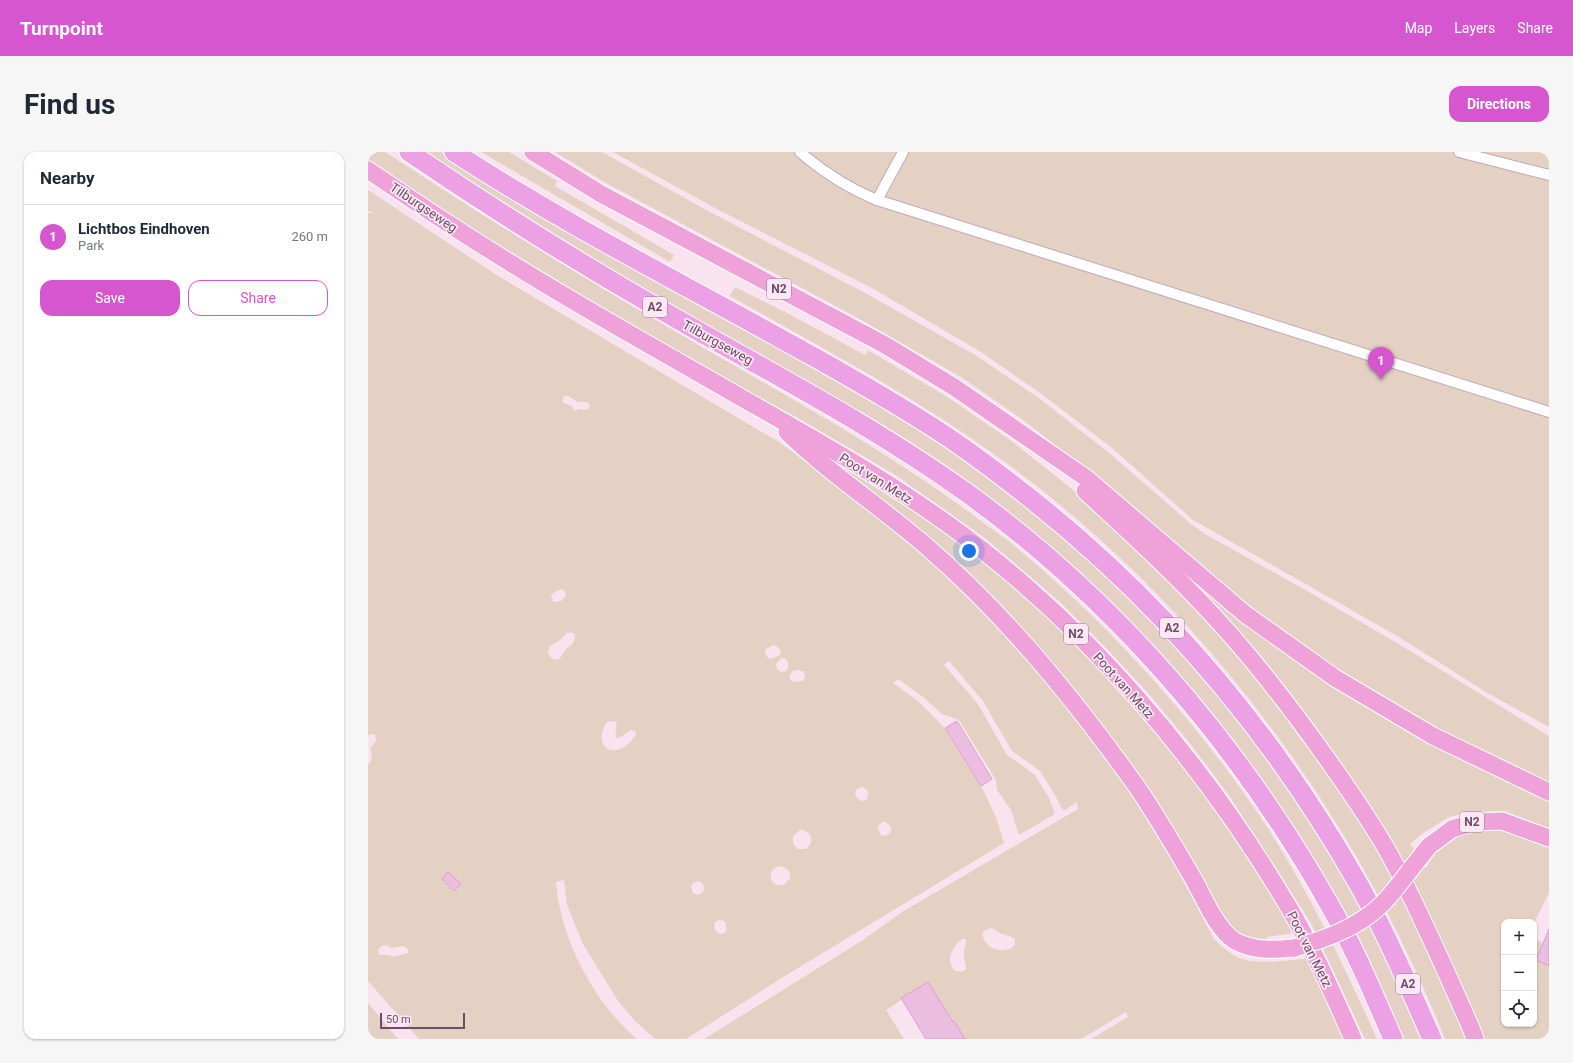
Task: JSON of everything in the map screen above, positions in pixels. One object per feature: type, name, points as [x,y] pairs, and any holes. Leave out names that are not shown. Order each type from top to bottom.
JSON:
[{"type":"highway","name":"Tilburgseweg","points":[[409,152],[472,196],[655,306],[908,453],[984,506],[1080,586],[1128,633],[1208,724],[1268,805],[1326,898],[1355,953],[1393,1039]]},
{"type":"highway","name":"A2","points":[[454,152],[487,174],[579,227],[677,283],[831,366],[928,424],[990,466],[1048,512],[1107,564],[1176,632],[1240,706],[1287,770],[1315,812],[1359,885],[1386,937],[1432,1039]]},
{"type":"highway","name":"N2","points":[[533,152],[601,194],[885,345],[988,410],[1020,434],[1092,482],[1244,614],[1335,678],[1433,736],[1549,792]]},
{"type":"highway","name":"Tilburgseweg","points":[[368,170],[454,227],[545,283],[770,415]]},
{"type":"highway","name":"N2","points":[[770,415],[810,454],[927,546],[1023,641],[1063,688],[1138,789],[1193,878],[1220,926],[1234,940],[1249,947],[1269,950],[1294,948],[1321,940],[1346,929],[1381,905],[1429,846],[1452,829],[1475,822],[1502,821],[1549,838]]},
{"type":"highway","name":"Poot van Metz","points":[[770,415],[886,483],[949,525],[1005,569],[1058,616],[1103,662],[1144,706],[1189,760],[1252,846],[1303,934],[1353,1039]]},
{"type":"highway","name":"N2","points":[[1020,434],[1135,536],[1181,582],[1229,632],[1310,735],[1348,790],[1392,860],[1415,905],[1475,1039]]},
{"type":"street","points":[[800,152],[820,169],[877,200],[1549,412]]},
{"type":"street","points":[[877,200],[903,152]]},
{"type":"street","points":[[1459,152],[1549,174]]},
{"type":"shaded area","points":[[368,152],[385,152],[584,277],[875,449],[941,492],[1001,535],[1053,579],[1089,612],[1156,683],[1219,759],[1247,798],[1274,838],[1303,887],[1341,962],[1377,1039],[1365,1039],[1311,923],[1228,794],[1192,746],[1150,695],[1061,603],[985,538],[894,474],[796,417],[646,337],[548,278],[368,163]]},
{"type":"shaded area","points":[[422,152],[441,152],[484,180],[923,431],[985,473],[1043,518],[1148,613],[1234,710],[1308,816],[1357,897],[1376,933],[1423,1039],[1403,1039],[1362,950],[1293,829],[1030,532],[568,245]]},
{"type":"shaded area","points":[[481,152],[509,152],[557,181],[555,186],[674,255],[670,262]]},
{"type":"shaded area","points":[[555,152],[602,152],[710,212],[867,294],[977,356],[1040,399],[1108,452],[1191,524],[1205,534],[1397,643],[1549,736],[1549,784],[1436,730],[1340,673],[1249,609],[1091,473],[1023,420],[961,377],[856,317],[606,183]]},
{"type":"shaded area","points":[[613,152],[793,152],[828,178],[877,201],[902,152],[1549,152],[1549,727],[1486,692],[1399,637],[1193,520],[1112,448],[1043,395],[981,352],[872,288],[713,207]]},
{"type":"shaded area","points":[[805,152],[900,152],[877,191],[874,193],[856,187]]},
{"type":"shaded area","points":[[368,190],[498,276],[779,442],[886,521],[922,551],[1018,646],[1095,742],[1131,794],[1177,869],[1214,939],[1234,956],[1249,961],[1275,962],[1308,958],[1345,1039],[1091,1039],[1128,1017],[1126,1012],[1081,1039],[962,1039],[923,986],[886,1010],[904,1039],[704,1039],[863,940],[902,912],[1078,809],[1077,802],[1065,810],[1062,809],[1040,771],[1012,751],[983,701],[949,661],[944,665],[978,704],[1007,755],[1035,775],[1049,798],[1055,814],[1019,835],[1011,810],[997,790],[996,780],[959,720],[942,714],[922,696],[898,679],[893,683],[918,701],[943,726],[983,790],[996,817],[1004,843],[780,979],[686,1039],[655,1039],[635,1021],[618,1001],[583,944],[567,905],[564,880],[556,882],[564,925],[582,968],[607,1007],[621,1024],[637,1039],[419,1039],[368,981],[368,764],[372,758],[370,748],[377,740],[374,734],[368,735],[368,213],[376,213],[368,211]],"holes":[[[564,396],[568,396],[578,402],[587,402],[590,406],[585,410],[579,409],[574,411],[572,406],[562,401]],[[562,589],[565,591],[566,596],[561,601],[553,601],[551,595]],[[572,632],[575,635],[571,645],[565,650],[558,660],[551,658],[548,653],[550,646],[559,641],[567,633]],[[773,645],[777,646],[781,652],[780,655],[770,659],[765,653],[766,649]],[[781,658],[786,659],[788,662],[788,668],[786,671],[781,672],[777,669],[776,664]],[[798,670],[804,672],[805,677],[803,681],[794,682],[790,680],[790,675],[793,671]],[[611,721],[616,722],[616,738],[631,730],[635,731],[636,734],[629,743],[614,750],[608,749],[604,745],[602,739],[603,731],[607,722]],[[862,787],[867,790],[868,796],[866,800],[861,801],[855,794],[857,789]],[[886,822],[891,827],[891,832],[882,836],[878,829],[879,825]],[[800,830],[805,831],[810,835],[811,843],[806,849],[798,849],[793,844],[793,836]],[[780,866],[784,867],[790,872],[790,878],[784,885],[773,883],[771,876],[773,869]],[[698,881],[702,883],[704,887],[703,892],[698,895],[693,893],[691,887],[693,883]],[[720,920],[724,921],[726,924],[725,933],[721,934],[717,932],[714,926],[715,922]],[[990,928],[1015,939],[1015,945],[1006,950],[1001,950],[991,947],[984,940],[982,935],[984,931]],[[962,939],[966,939],[964,954],[966,969],[961,972],[955,971],[950,963],[953,950],[958,942]],[[387,945],[391,948],[403,946],[408,949],[408,953],[394,957],[389,955],[379,955],[378,950],[381,946]]]},
{"type":"shaded area","points":[[735,287],[865,355],[868,350],[949,398],[1010,440],[1072,489],[1129,540],[1177,587],[1264,685],[1343,794],[1387,864],[1410,908],[1466,1039],[1445,1039],[1408,954],[1365,872],[1317,792],[1263,716],[1204,644],[1140,577],[1071,514],[998,457],[933,413],[900,393],[730,296]]},
{"type":"shaded area","points":[[785,431],[883,490],[939,529],[989,567],[1047,616],[1094,662],[1136,708],[1213,803],[1248,855],[1296,933],[1267,937],[1267,939],[1250,939],[1231,928],[1189,862],[1068,683]]},
{"type":"shaded area","points":[[1189,578],[1240,619],[1549,799],[1549,829],[1504,811],[1473,812],[1449,817],[1423,833],[1410,844],[1426,868],[1435,853],[1453,837],[1475,829],[1501,830],[1549,845],[1549,893],[1536,919],[1501,919],[1501,1027],[1537,1027],[1537,940],[1549,945],[1549,1039],[1481,1039],[1420,901]]},
{"type":"shaded area","points":[[368,1003],[398,1039],[368,1039]]},
{"type":"building","points":[[957,721],[992,779],[981,786],[945,728]]},
{"type":"building","points":[[448,872],[461,884],[454,891],[442,879]]},
{"type":"building","points":[[1549,929],[1549,966],[1537,960]]},
{"type":"building","points":[[928,982],[965,1039],[926,1039],[901,998]]},
{"type":"place","name":"Lichtbos Eindhoven","points":[[1381,380]]}]
